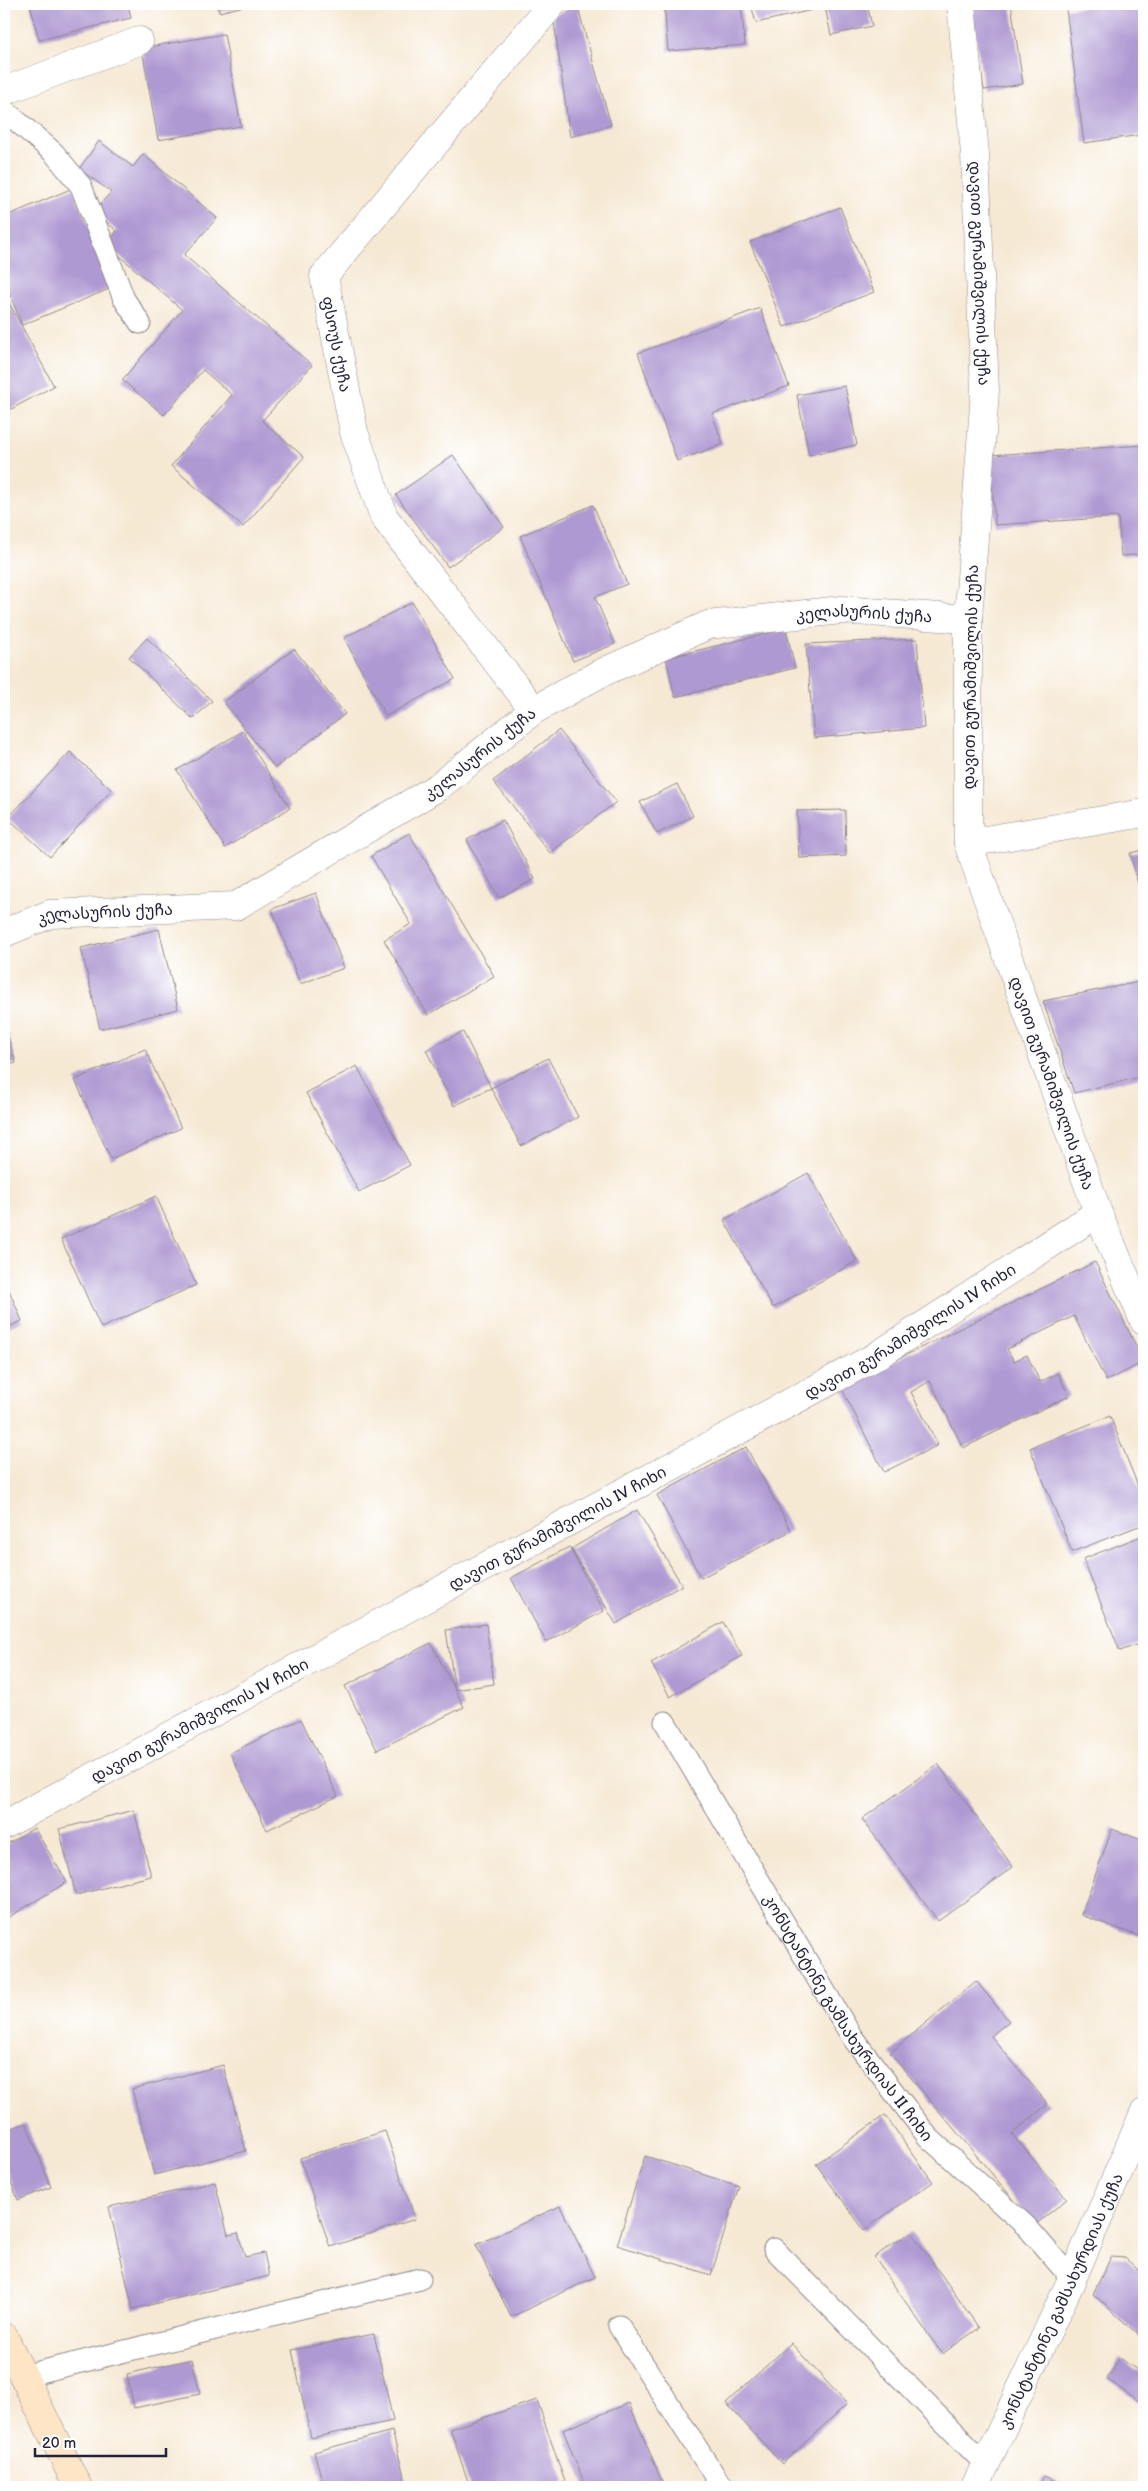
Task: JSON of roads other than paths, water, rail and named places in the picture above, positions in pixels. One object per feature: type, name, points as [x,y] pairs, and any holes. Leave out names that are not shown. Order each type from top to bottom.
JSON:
[{"type":"street","name":"ფსოუს ქუჩა","points":[[534,710],[384,517],[354,432],[324,276],[552,4]]},
{"type":"street","name":"დავით გურამიშვილის ქუჩა","points":[[961,4],[975,154],[985,391],[968,619],[968,843],[1098,1213],[1144,1321]]},
{"type":"street","points":[[4,91],[139,41]]},
{"type":"street","name":"კელასურის ქუჩა","points":[[4,933],[50,914],[236,906],[438,787],[534,710],[599,674],[708,625],[841,610],[968,619]]},
{"type":"street","points":[[968,843],[1144,813]]},
{"type":"street","name":"დავით გურამიშვილის IV ჩიხი","points":[[4,1825],[875,1358],[1098,1213]]},
{"type":"street","name":"კონსტანტინე გამსახურდიას ქუჩა","points":[[980,2476],[1072,2279],[1144,2113]]},
{"type":"street","points":[[4,2337],[78,2487]]},
{"type":"lane","points":[[4,110],[54,153],[81,186],[124,299],[140,323]]},
{"type":"lane","name":"კონსტანტინე გამსახურდიას II ჩიხი","points":[[665,1722],[852,2037],[928,2136],[1027,2227],[1072,2279]]},
{"type":"lane","points":[[774,2249],[980,2476]]},
{"type":"lane","points":[[23,2376],[420,2279]]},
{"type":"lane","points":[[619,2326],[718,2481],[724,2487]]}]
